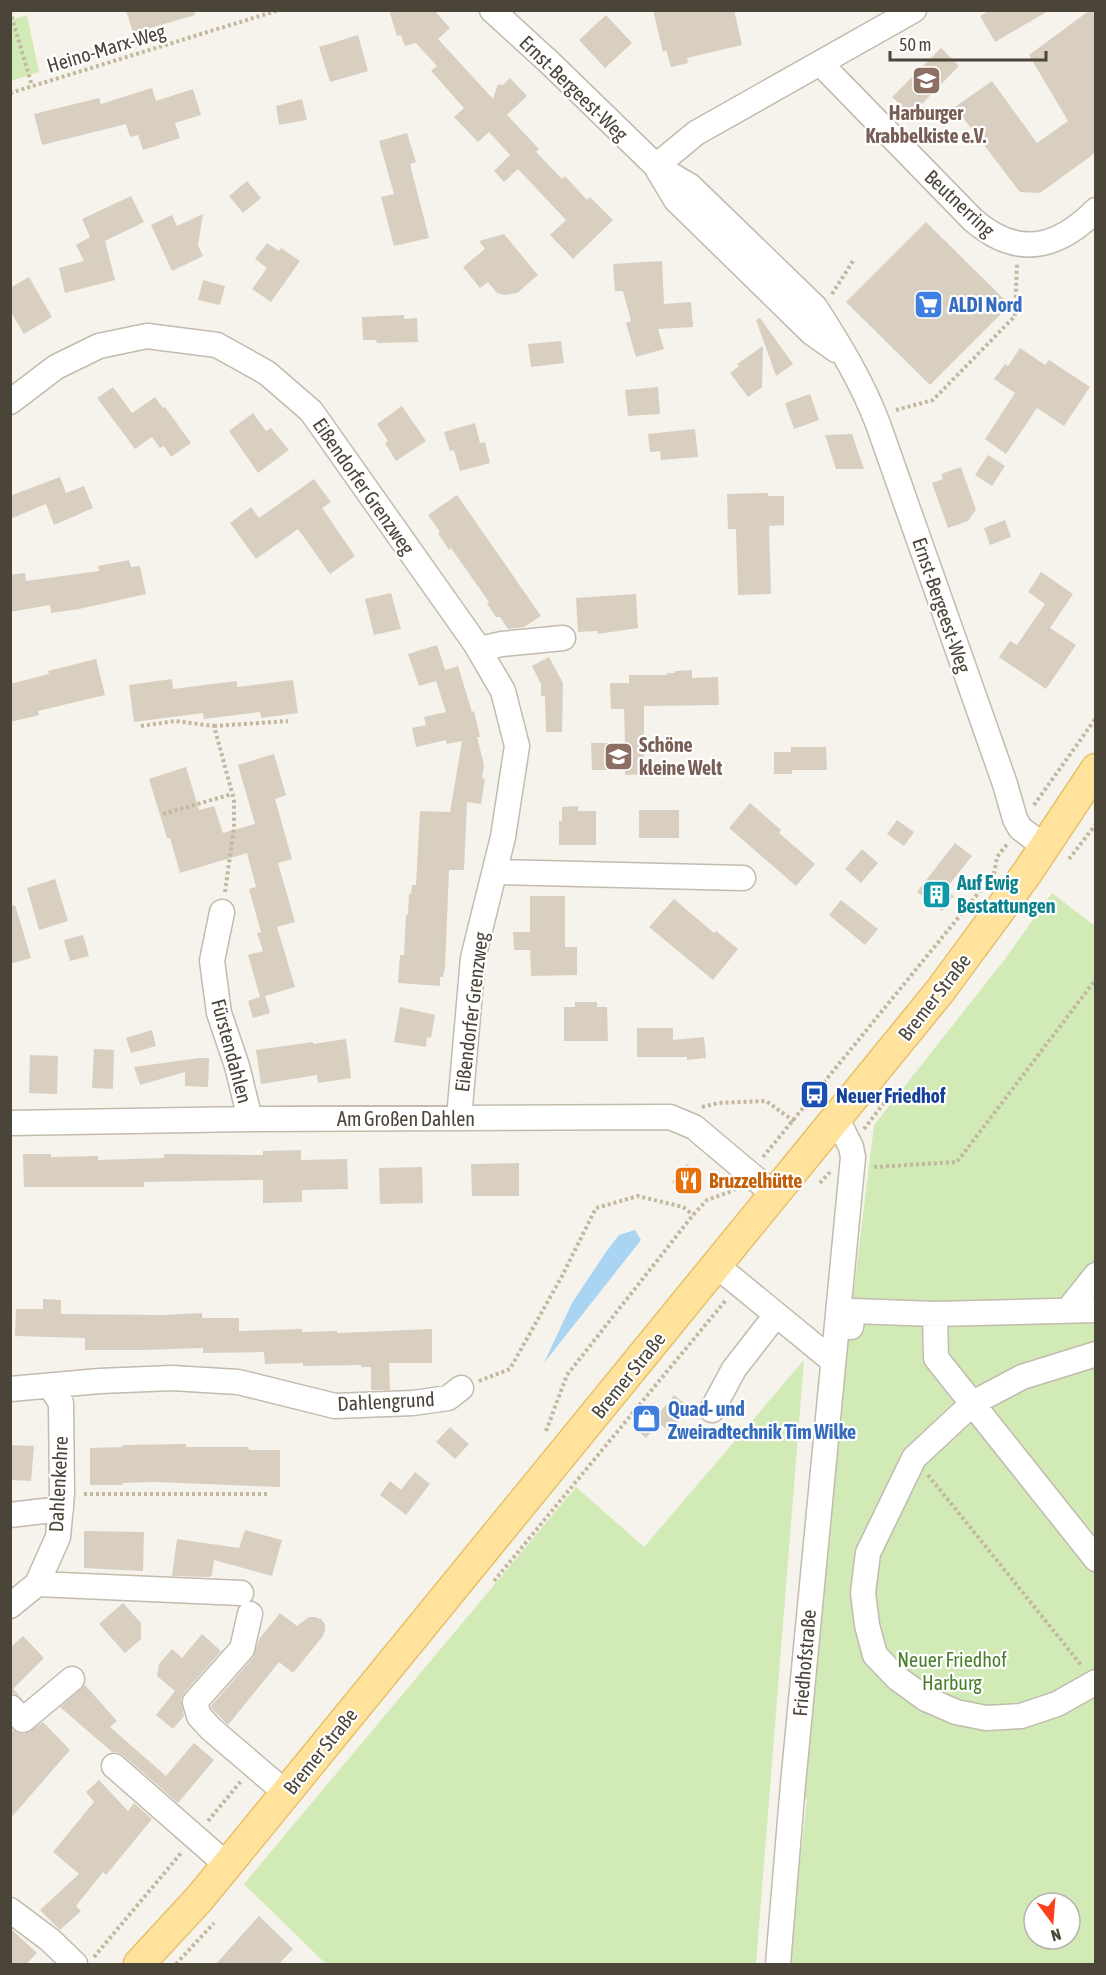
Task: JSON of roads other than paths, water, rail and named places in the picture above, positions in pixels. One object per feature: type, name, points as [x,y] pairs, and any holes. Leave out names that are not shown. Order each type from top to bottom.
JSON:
[{"type":"main road","name":"Bremer Straße","points":[[139,1965],[227,1865],[728,1275],[775,1195],[947,982],[1045,846],[1091,787]]},
{"type":"street","name":"Ernst-Bergeest-Weg","points":[[492,10],[656,166],[690,186],[815,307],[863,387],[875,415],[1005,784],[1015,819],[1020,828],[1045,846]]},
{"type":"street","points":[[656,166],[696,133],[914,10]]},
{"type":"street","name":"Beutnerring","points":[[821,64],[973,220],[1001,240],[1018,244],[1037,244],[1054,240],[1070,232],[1095,210]]},
{"type":"street","name":"Ernst-Bergeest-Weg","points":[[656,166],[676,200],[812,333],[845,357]]},
{"type":"street","name":"Eißendorfer Grenzweg","points":[[10,402],[56,367],[99,346],[147,336],[217,345],[267,373],[311,411],[479,649],[503,692],[516,746],[503,837],[474,958],[459,1118]]},
{"type":"street","points":[[479,649],[502,644],[563,638]]},
{"type":"street","points":[[495,872],[743,878]]},
{"type":"street","name":"Fürstendahlen","points":[[222,912],[212,961],[216,992],[219,1013],[237,1066],[250,1119]]},
{"type":"street","name":"Am Großen Dahlen","points":[[10,1123],[670,1116],[694,1127],[775,1195]]},
{"type":"street","name":"Friedhofstraße","points":[[778,1965],[852,1168],[852,1151],[837,1119]]},
{"type":"street","points":[[728,1275],[833,1362]]},
{"type":"street","points":[[1068,1310],[1095,1275]]},
{"type":"street","points":[[852,1327],[853,1311],[935,1314],[1095,1310]]},
{"type":"street","points":[[935,1314],[936,1358],[1095,1559]]},
{"type":"street","points":[[712,1410],[734,1369],[777,1315]]},
{"type":"street","points":[[1095,1354],[1022,1377],[973,1403],[914,1458],[867,1553],[863,1593],[867,1625],[875,1655],[897,1678],[926,1699],[956,1712],[986,1719],[1021,1716],[1057,1704],[1095,1682]]},
{"type":"street","name":"Dahlengrund","points":[[10,1389],[100,1381],[172,1378],[238,1382],[335,1406],[413,1403],[448,1398],[461,1388]]},
{"type":"street","name":"Dahlenkehre","points":[[10,1606],[37,1584],[58,1537],[61,1502],[61,1403],[50,1386]]},
{"type":"street","points":[[10,1515],[61,1502]]},
{"type":"street","points":[[37,1584],[246,1604],[242,1648],[195,1702],[199,1716],[286,1793]]},
{"type":"street","points":[[10,1707],[24,1720],[72,1679]]},
{"type":"street","points":[[114,1766],[227,1865]]},
{"type":"street","points":[[10,1910],[50,1940],[75,1965]]},
{"type":"water","points":[[635,1230],[641,1240],[544,1363],[572,1303],[606,1252],[619,1235]]},
{"type":"place","name":"Harburger Krabbelkiste e.V.","points":[[926,81]]},
{"type":"place","name":"ALDI Nord","points":[[928,304]]},
{"type":"place","name":"Schöne kleine Welt","points":[[618,756]]},
{"type":"place","name":"Auf Ewig Bestattungen","points":[[936,894]]},
{"type":"place","name":"Neuer Friedhof","points":[[815,1095]]},
{"type":"place","name":"Bruzzelhütte","points":[[688,1180]]},
{"type":"place","name":"Quad- und Zweiradtechnik Tim Wilke","points":[[647,1419]]},
{"type":"park label","name":"Neuer Friedhof Harburg","points":[[952,1670]]}]
